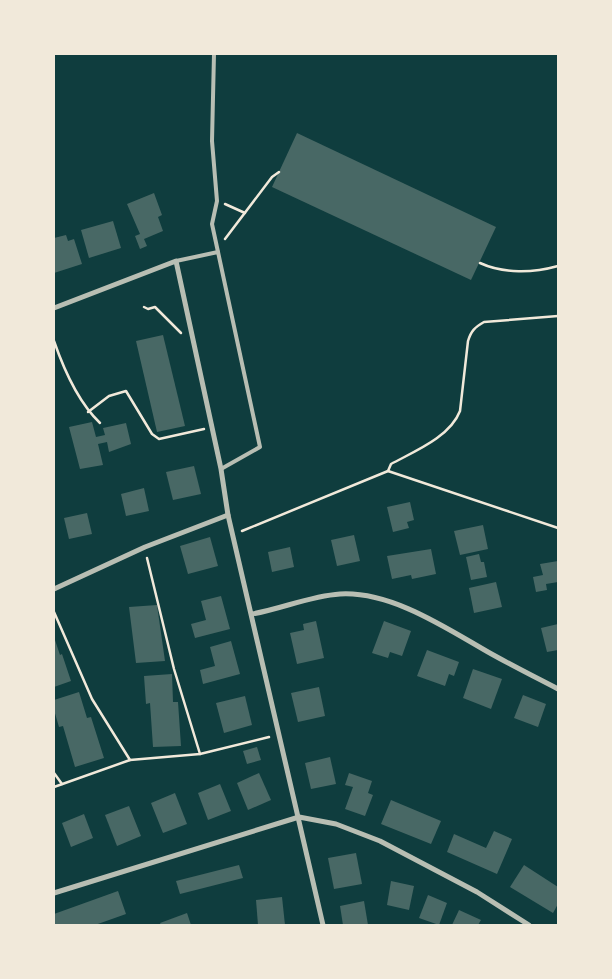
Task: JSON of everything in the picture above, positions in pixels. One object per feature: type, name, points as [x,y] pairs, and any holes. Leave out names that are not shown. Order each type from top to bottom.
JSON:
[{"type":"street","points":[[54,308],[176,261],[221,470],[228,515],[323,925]]},
{"type":"street","points":[[54,589],[145,547],[228,515]]},
{"type":"street","points":[[252,614],[300,601],[341,594],[369,598],[397,605],[424,617],[558,689]]},
{"type":"street","points":[[54,893],[299,817],[336,824],[380,841],[477,892],[529,925]]},
{"type":"lane","points":[[214,54],[212,142],[217,201],[212,224],[260,447],[221,470]]},
{"type":"lane","points":[[176,261],[218,252]]},
{"type":"path","points":[[218,252],[272,177],[279,172]]},
{"type":"path","points":[[217,201],[245,213]]},
{"type":"path","points":[[480,263],[490,268],[520,271],[536,271],[558,266]]},
{"type":"path","points":[[144,307],[148,309],[155,307],[181,334],[191,332]]},
{"type":"path","points":[[388,471],[391,464],[448,430],[456,421],[464,390],[468,341],[471,332],[477,326],[484,322],[558,316]]},
{"type":"path","points":[[54,341],[88,412],[100,423]]},
{"type":"path","points":[[88,412],[109,396],[126,391],[152,434],[159,439],[212,427]]},
{"type":"path","points":[[233,535],[388,471],[558,528]]},
{"type":"path","points":[[145,547],[174,669],[200,754]]},
{"type":"path","points":[[54,612],[92,699],[130,760]]},
{"type":"path","points":[[54,787],[130,760],[200,754],[280,735]]},
{"type":"path","points":[[54,773],[62,784]]},
{"type":"building","points":[[297,133],[496,227],[471,280],[272,187]]},
{"type":"building","points":[[154,193],[162,215],[158,217],[163,231],[144,239],[147,246],[140,249],[135,236],[140,234],[127,204]]},
{"type":"building","points":[[113,221],[121,248],[89,258],[81,230]]},
{"type":"building","points":[[66,235],[68,241],[74,239],[82,264],[54,273],[54,238]]},
{"type":"building","points":[[163,335],[185,426],[157,432],[136,341]]},
{"type":"building","points":[[92,422],[96,437],[105,435],[103,428],[126,423],[131,444],[109,452],[107,442],[98,444],[103,465],[80,469],[69,427]]},
{"type":"building","points":[[194,466],[201,494],[173,500],[166,472]]},
{"type":"building","points":[[144,488],[149,511],[126,516],[121,494]]},
{"type":"building","points":[[410,502],[414,520],[407,522],[409,528],[393,532],[387,507]]},
{"type":"building","points":[[87,513],[92,534],[69,539],[64,518]]},
{"type":"building","points":[[483,525],[488,549],[460,555],[454,531]]},
{"type":"building","points":[[354,535],[360,561],[337,566],[331,540]]},
{"type":"building","points":[[210,537],[218,566],[188,574],[180,546]]},
{"type":"building","points":[[290,547],[294,567],[272,572],[268,552]]},
{"type":"building","points":[[431,549],[436,574],[412,579],[411,575],[392,579],[387,556]]},
{"type":"building","points":[[479,554],[481,562],[484,562],[487,577],[471,580],[466,557]]},
{"type":"building","points":[[558,561],[558,582],[546,584],[547,590],[536,592],[533,577],[543,575],[540,564]]},
{"type":"building","points":[[496,582],[502,607],[474,613],[469,588]]},
{"type":"building","points":[[221,596],[230,629],[195,638],[191,624],[206,620],[201,601]]},
{"type":"building","points":[[157,605],[165,661],[136,663],[129,607]]},
{"type":"building","points":[[316,621],[324,658],[297,664],[290,633],[304,630],[303,624]]},
{"type":"building","points":[[384,621],[411,631],[402,656],[390,652],[388,658],[372,653]]},
{"type":"building","points":[[558,624],[558,650],[547,652],[541,628]]},
{"type":"building","points":[[54,637],[71,681],[54,687]]},
{"type":"building","points":[[231,641],[240,674],[203,684],[200,670],[215,666],[210,647]]},
{"type":"building","points":[[427,650],[459,662],[454,676],[449,674],[445,686],[417,676]]},
{"type":"building","points":[[473,669],[502,679],[491,709],[463,698]]},
{"type":"building","points":[[172,674],[173,702],[178,702],[181,746],[153,747],[150,703],[146,704],[144,676]]},
{"type":"building","points":[[319,687],[325,716],[298,722],[291,693]]},
{"type":"building","points":[[79,692],[87,718],[91,717],[104,758],[75,767],[63,726],[59,727],[54,710],[54,700]]},
{"type":"building","points":[[523,695],[546,704],[538,727],[514,718]]},
{"type":"building","points":[[245,696],[252,725],[224,733],[216,703]]},
{"type":"building","points":[[257,747],[261,760],[247,764],[243,751]]},
{"type":"building","points":[[330,757],[336,784],[311,789],[305,763]]},
{"type":"building","points":[[259,773],[271,800],[248,810],[237,783]]},
{"type":"building","points":[[349,773],[372,781],[368,793],[373,795],[365,816],[345,809],[353,787],[345,785]]},
{"type":"building","points":[[220,784],[231,811],[208,820],[198,793]]},
{"type":"building","points":[[175,793],[187,824],[163,833],[151,803]]},
{"type":"building","points":[[391,800],[441,821],[431,844],[381,824]]},
{"type":"building","points":[[129,806],[141,836],[117,846],[105,815]]},
{"type":"building","points":[[84,814],[93,838],[71,847],[62,823]]},
{"type":"building","points":[[494,831],[512,839],[497,874],[447,852],[454,834],[486,848]]},
{"type":"building","points":[[356,853],[362,884],[334,889],[328,858]]},
{"type":"building","points":[[239,865],[243,878],[180,894],[176,881]]},
{"type":"building","points":[[524,865],[558,887],[558,904],[553,913],[510,887]]},
{"type":"building","points":[[391,881],[414,886],[409,910],[387,905]]},
{"type":"building","points":[[118,891],[126,914],[95,925],[54,925],[54,914]]},
{"type":"building","points":[[428,895],[447,903],[439,925],[419,918]]},
{"type":"building","points":[[282,897],[285,925],[258,925],[256,900]]},
{"type":"building","points":[[364,901],[368,925],[343,925],[340,906]]},
{"type":"building","points":[[459,910],[481,920],[478,925],[452,925]]},
{"type":"building","points":[[187,913],[191,925],[161,925],[160,923]]}]
